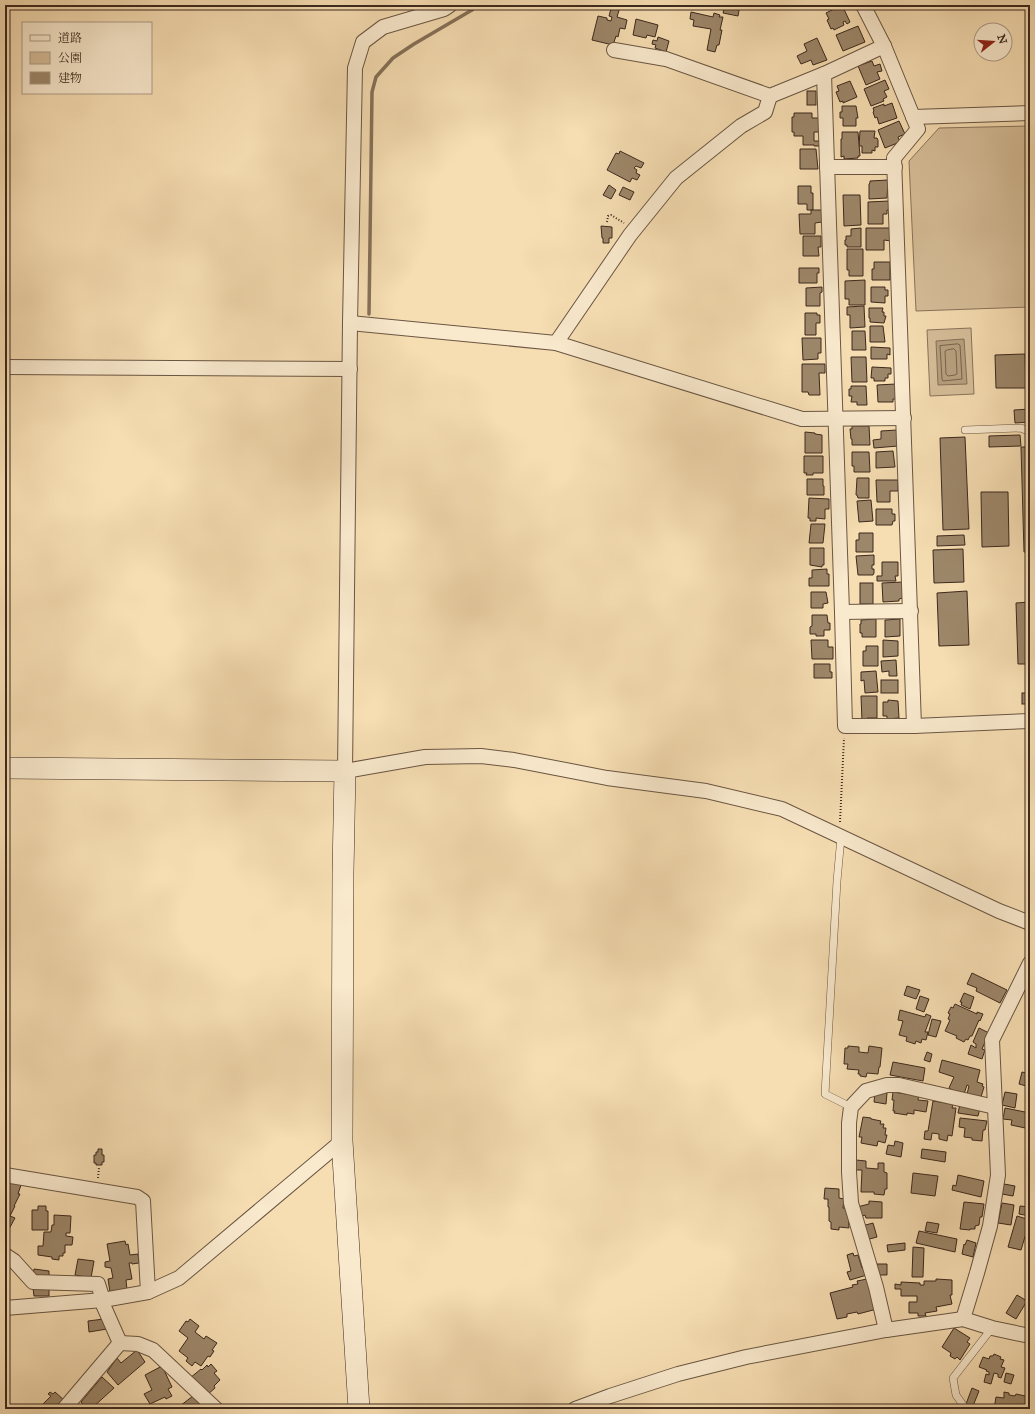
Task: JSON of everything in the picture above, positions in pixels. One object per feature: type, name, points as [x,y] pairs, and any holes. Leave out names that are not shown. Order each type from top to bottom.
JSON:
[{"type":"street","points":[[359,1409],[342,1141],[343,880],[351,770],[350,369],[353,324],[355,68],[363,42],[383,27],[444,9],[450,5]]},
{"type":"street","points":[[863,5],[884,46],[918,129],[894,158],[914,726]]},
{"type":"street","points":[[614,50],[666,60],[770,96],[824,74],[884,46]]},
{"type":"street","points":[[824,74],[845,726],[914,726],[1030,722]]},
{"type":"street","points":[[556,343],[635,229],[676,178],[741,126],[765,112],[770,96]]},
{"type":"street","points":[[913,117],[1030,113]]},
{"type":"street","points":[[827,167],[895,167]]},
{"type":"street","points":[[353,324],[556,343],[802,419],[904,418]]},
{"type":"street","points":[[5,367],[350,369]]},
{"type":"street","points":[[842,612],[911,611]]},
{"type":"street","points":[[5,768],[351,770],[425,757],[482,756],[514,760],[607,778],[706,791],[782,810],[999,911],[1030,923]]},
{"type":"street","points":[[963,1319],[990,1226],[998,1175],[992,1040],[1030,963]]},
{"type":"street","points":[[886,1330],[876,1287],[851,1203],[848,1123],[851,1107],[866,1090],[899,1085],[995,1107]]},
{"type":"street","points":[[5,1308],[102,1300],[148,1292],[179,1278],[342,1141]]},
{"type":"street","points":[[5,1175],[137,1197],[143,1201],[148,1292]]},
{"type":"street","points":[[5,1255],[14,1261],[33,1282],[98,1284],[102,1300],[120,1343]]},
{"type":"street","points":[[575,1409],[678,1374],[746,1357],[886,1330],[963,1319],[992,1328],[1030,1336]]},
{"type":"street","points":[[64,1409],[120,1343]]},
{"type":"street","points":[[120,1343],[138,1344],[153,1350],[216,1409]]},
{"type":"lane","points":[[965,430],[1021,428],[1030,432]]},
{"type":"lane","points":[[841,837],[837,881],[825,1094],[851,1107]]},
{"type":"lane","points":[[966,1409],[956,1395],[953,1378],[992,1328]]},
{"type":"path","points":[[607,222],[608,216],[611,215],[635,229]]},
{"type":"path","points":[[841,837],[840,827],[845,726]]},
{"type":"green space","points":[[1030,126],[1030,307],[916,311],[909,161],[939,128]]},
{"type":"green space","points":[[971,328],[974,394],[930,396],[927,330]]},
{"type":"water","points":[[964,339],[967,384],[938,385],[936,341]]},
{"type":"building","points":[[612,5],[620,7],[617,17],[627,20],[625,29],[620,28],[618,37],[616,36],[613,45],[592,40],[598,16],[607,18],[607,20],[611,21],[612,17],[609,16]]},
{"type":"building","points":[[725,5],[740,5],[738,16],[723,13]]},
{"type":"building","points":[[842,5],[850,22],[847,24],[845,21],[843,22],[844,25],[834,30],[833,28],[831,29],[826,13]]},
{"type":"building","points":[[691,12],[713,17],[714,13],[720,15],[719,17],[723,17],[719,45],[717,45],[715,52],[707,50],[711,29],[693,26],[694,20],[690,19]]},
{"type":"building","points":[[636,19],[658,25],[655,37],[647,35],[646,38],[633,35]]},
{"type":"building","points":[[858,26],[865,42],[843,51],[836,35]]},
{"type":"building","points":[[658,37],[669,41],[666,52],[655,48],[656,45],[652,44],[653,40],[657,41]]},
{"type":"building","points":[[817,38],[827,60],[813,65],[811,60],[801,64],[797,56],[807,51],[804,44]]},
{"type":"building","points":[[872,61],[874,66],[880,64],[882,71],[877,72],[880,79],[866,85],[858,66]]},
{"type":"building","points":[[885,80],[889,89],[884,91],[887,97],[883,99],[884,101],[871,106],[864,89]]},
{"type":"building","points":[[850,81],[857,97],[843,103],[843,101],[840,102],[836,92],[839,91],[837,86]]},
{"type":"building","points":[[807,91],[816,91],[816,105],[807,105]]},
{"type":"building","points":[[892,103],[897,118],[879,124],[877,117],[875,118],[873,108]]},
{"type":"building","points":[[842,106],[856,106],[858,118],[856,118],[856,126],[843,126],[843,118],[840,118]]},
{"type":"building","points":[[794,113],[812,113],[812,118],[819,118],[819,132],[814,132],[814,141],[820,141],[820,146],[803,145],[803,136],[794,136],[794,132],[792,132],[792,117],[794,117]]},
{"type":"building","points":[[899,121],[905,134],[898,137],[900,142],[885,148],[878,130]]},
{"type":"building","points":[[860,131],[875,131],[874,138],[877,138],[878,140],[878,147],[875,147],[875,151],[872,150],[872,153],[862,153],[862,146],[859,146]]},
{"type":"building","points":[[842,132],[858,132],[860,156],[858,156],[858,158],[844,159],[844,156],[841,157]]},
{"type":"building","points":[[800,149],[816,149],[818,169],[800,169]]},
{"type":"building","points":[[620,151],[644,163],[641,168],[636,166],[634,168],[637,170],[636,173],[640,175],[637,180],[632,178],[630,182],[607,170],[616,153],[619,154]]},
{"type":"building","points":[[888,180],[887,198],[869,199],[870,181]]},
{"type":"building","points":[[609,185],[616,190],[611,199],[603,195]]},
{"type":"building","points":[[798,186],[811,186],[811,193],[813,193],[813,210],[807,210],[807,204],[798,204]]},
{"type":"building","points":[[623,187],[634,192],[630,200],[619,195]]},
{"type":"building","points":[[843,195],[860,195],[861,225],[844,226]]},
{"type":"building","points":[[889,201],[889,210],[887,210],[887,214],[883,214],[883,224],[868,224],[868,202]]},
{"type":"building","points":[[811,210],[822,210],[822,222],[815,223],[815,234],[800,234],[799,214],[811,214]]},
{"type":"building","points":[[601,226],[612,227],[612,238],[609,238],[609,243],[603,243]]},
{"type":"building","points":[[861,228],[861,247],[847,247],[847,245],[845,245],[845,240],[846,236],[851,236],[851,229]]},
{"type":"building","points":[[866,228],[891,228],[891,241],[884,240],[884,250],[866,250]]},
{"type":"building","points":[[803,236],[821,236],[821,247],[818,247],[819,256],[803,256]]},
{"type":"building","points":[[847,249],[863,249],[863,276],[849,276],[849,270],[847,270]]},
{"type":"building","points":[[874,262],[890,262],[890,280],[872,280],[872,269],[874,269]]},
{"type":"building","points":[[799,268],[819,268],[819,273],[817,273],[817,283],[799,283]]},
{"type":"building","points":[[865,280],[865,305],[849,305],[849,299],[845,299],[845,281]]},
{"type":"building","points":[[822,287],[822,292],[820,293],[820,306],[806,306],[806,288]]},
{"type":"building","points":[[871,287],[885,287],[885,290],[888,290],[888,296],[885,296],[885,303],[871,302]]},
{"type":"building","points":[[864,306],[865,327],[850,328],[850,315],[847,315],[847,307]]},
{"type":"building","points":[[869,308],[883,308],[882,312],[884,312],[884,316],[886,316],[884,323],[870,322]]},
{"type":"building","points":[[805,313],[817,313],[817,315],[820,315],[820,323],[816,323],[816,335],[805,335]]},
{"type":"building","points":[[870,326],[883,326],[885,342],[870,342]]},
{"type":"building","points":[[852,331],[865,331],[866,350],[852,350]]},
{"type":"building","points":[[802,338],[821,338],[821,353],[818,353],[818,359],[803,360]]},
{"type":"building","points":[[871,347],[890,348],[890,355],[887,354],[887,359],[871,359]]},
{"type":"building","points":[[1025,354],[1026,388],[996,388],[995,355]]},
{"type":"building","points":[[851,357],[866,357],[867,382],[852,382]]},
{"type":"building","points":[[802,364],[825,364],[825,373],[819,373],[820,395],[809,395],[808,392],[802,392]]},
{"type":"building","points":[[872,367],[891,368],[891,374],[888,374],[888,378],[885,378],[885,381],[874,381],[874,378],[871,378]]},
{"type":"building","points":[[896,384],[896,399],[893,399],[893,402],[878,402],[877,385]]},
{"type":"building","points":[[851,386],[866,386],[867,405],[857,405],[857,402],[851,402],[852,396],[849,396],[849,389],[851,389]]},
{"type":"building","points":[[1030,409],[1030,422],[1015,423],[1014,410]]},
{"type":"building","points":[[852,426],[869,426],[870,445],[852,445],[850,429],[852,429]]},
{"type":"building","points":[[897,430],[898,446],[874,448],[873,440],[881,439],[881,431]]},
{"type":"building","points":[[805,432],[822,435],[822,453],[805,453]]},
{"type":"building","points":[[1020,435],[1021,446],[989,447],[989,436]]},
{"type":"building","points":[[965,437],[969,529],[943,530],[940,438]]},
{"type":"building","points":[[1021,447],[1030,447],[1030,552],[1024,552]]},
{"type":"building","points":[[893,451],[895,467],[876,468],[876,452]]},
{"type":"building","points":[[852,452],[869,452],[870,472],[854,472],[854,466],[852,466]]},
{"type":"building","points":[[804,456],[823,456],[823,473],[806,475],[807,473],[804,473]]},
{"type":"building","points":[[857,478],[869,478],[869,498],[858,498],[856,495]]},
{"type":"building","points":[[807,479],[823,479],[824,495],[807,495]]},
{"type":"building","points":[[876,480],[898,480],[898,491],[890,491],[890,502],[877,502]]},
{"type":"building","points":[[981,492],[1008,492],[1009,546],[982,547]]},
{"type":"building","points":[[809,498],[829,499],[829,509],[825,509],[825,519],[816,518],[816,521],[810,521],[810,518],[808,518]]},
{"type":"building","points":[[871,500],[873,521],[859,522],[857,501]]},
{"type":"building","points":[[876,509],[892,509],[892,514],[895,514],[895,521],[893,521],[892,525],[876,525]]},
{"type":"building","points":[[811,524],[825,524],[823,543],[809,543]]},
{"type":"building","points":[[859,533],[873,533],[873,552],[856,552],[856,540],[859,540]]},
{"type":"building","points":[[964,535],[965,545],[937,546],[937,536]]},
{"type":"building","points":[[810,548],[824,548],[824,565],[822,565],[822,567],[810,565]]},
{"type":"building","points":[[963,549],[964,582],[934,583],[933,550]]},
{"type":"building","points":[[874,555],[874,565],[872,565],[872,569],[874,569],[873,575],[858,575],[856,556]]},
{"type":"building","points":[[882,562],[898,562],[898,576],[895,576],[896,581],[877,581],[877,576],[882,576]]},
{"type":"building","points":[[827,569],[827,574],[829,574],[829,586],[809,586],[809,578],[812,578],[812,570]]},
{"type":"building","points":[[903,582],[903,598],[899,599],[899,601],[883,602],[882,583]]},
{"type":"building","points":[[860,583],[873,583],[873,604],[860,604]]},
{"type":"building","points":[[967,591],[969,645],[939,646],[937,593]]},
{"type":"building","points":[[811,592],[826,592],[828,603],[823,604],[823,608],[811,608]]},
{"type":"building","points":[[1030,602],[1030,664],[1018,664],[1016,603]]},
{"type":"building","points":[[812,615],[827,615],[828,623],[830,623],[830,630],[824,630],[824,636],[810,634]]},
{"type":"building","points":[[876,619],[876,637],[862,637],[862,633],[860,633],[861,620]]},
{"type":"building","points":[[900,619],[900,636],[885,637],[885,620]]},
{"type":"building","points":[[811,640],[828,640],[828,647],[833,647],[833,659],[812,659]]},
{"type":"building","points":[[883,640],[898,641],[898,656],[883,657]]},
{"type":"building","points":[[866,646],[878,646],[878,666],[863,666],[863,651],[866,651]]},
{"type":"building","points":[[896,660],[897,676],[889,676],[889,671],[882,672],[881,661]]},
{"type":"building","points":[[814,664],[830,664],[832,678],[814,678]]},
{"type":"building","points":[[876,671],[878,692],[865,693],[864,680],[861,681],[861,672]]},
{"type":"building","points":[[881,680],[898,680],[898,693],[881,693]]},
{"type":"building","points":[[1022,693],[1030,693],[1030,704],[1022,704]]},
{"type":"building","points":[[861,696],[877,696],[877,718],[867,718],[867,721],[862,721]]},
{"type":"building","points":[[888,700],[898,701],[899,718],[887,719],[887,716],[883,716],[883,702],[888,702]]},
{"type":"building","points":[[972,973],[1007,990],[1000,1003],[976,991],[977,988],[967,984]]},
{"type":"building","points":[[907,986],[920,990],[916,999],[904,995]]},
{"type":"building","points":[[964,993],[974,997],[970,1009],[961,1005],[962,1002],[960,1002]]},
{"type":"building","points":[[920,996],[929,999],[924,1012],[916,1009]]},
{"type":"building","points":[[955,1004],[977,1014],[977,1012],[983,1014],[972,1036],[964,1042],[956,1038],[957,1036],[945,1031],[950,1020],[948,1019],[950,1014],[948,1013],[951,1007],[953,1008]]},
{"type":"building","points":[[900,1010],[925,1017],[926,1014],[931,1016],[925,1032],[928,1032],[926,1040],[922,1039],[921,1043],[916,1041],[915,1044],[906,1041],[907,1037],[899,1035],[903,1021],[898,1020]]},
{"type":"building","points":[[932,1019],[941,1021],[936,1037],[928,1035]]},
{"type":"building","points":[[979,1028],[989,1033],[982,1049],[985,1050],[982,1059],[968,1054],[971,1045],[976,1048],[976,1044],[973,1042]]},
{"type":"building","points":[[848,1046],[859,1047],[859,1052],[868,1053],[869,1046],[882,1048],[878,1074],[867,1073],[866,1077],[858,1074],[859,1070],[847,1069],[848,1064],[844,1064],[845,1048],[848,1048]]},
{"type":"building","points":[[927,1052],[932,1054],[930,1062],[924,1060]]},
{"type":"building","points":[[942,1060],[980,1070],[977,1082],[983,1084],[982,1086],[984,1087],[981,1097],[967,1094],[969,1086],[967,1085],[964,1094],[951,1090],[949,1088],[954,1077],[939,1072]]},
{"type":"building","points":[[893,1062],[925,1068],[923,1081],[890,1075]]},
{"type":"building","points":[[1022,1072],[1030,1074],[1030,1087],[1019,1084]]},
{"type":"building","points":[[875,1091],[887,1093],[886,1104],[874,1102]]},
{"type":"building","points":[[893,1092],[919,1094],[918,1100],[928,1101],[926,1112],[914,1110],[914,1114],[907,1113],[907,1115],[894,1113],[894,1100],[892,1100]]},
{"type":"building","points":[[1005,1092],[1017,1094],[1015,1108],[1002,1105]]},
{"type":"building","points":[[933,1101],[953,1104],[952,1108],[956,1108],[952,1136],[948,1135],[947,1141],[939,1139],[939,1134],[932,1133],[931,1140],[924,1139],[925,1131],[928,1131]]},
{"type":"building","points":[[960,1104],[980,1108],[978,1116],[958,1113]]},
{"type":"building","points":[[1005,1108],[1030,1113],[1030,1129],[1011,1125],[1012,1120],[1003,1119]]},
{"type":"building","points":[[863,1117],[881,1121],[880,1124],[884,1124],[883,1128],[886,1128],[885,1135],[887,1135],[885,1143],[878,1141],[877,1146],[861,1143],[862,1137],[859,1137]]},
{"type":"building","points":[[960,1118],[987,1121],[985,1130],[983,1130],[982,1141],[964,1137],[965,1128],[959,1127]]},
{"type":"building","points":[[895,1141],[903,1143],[901,1157],[886,1154],[888,1145],[894,1146]]},
{"type":"building","points":[[98,1149],[102,1149],[102,1155],[104,1155],[104,1162],[102,1162],[102,1165],[96,1165],[96,1163],[94,1163],[94,1155],[98,1152]]},
{"type":"building","points":[[922,1149],[946,1152],[945,1162],[921,1158]]},
{"type":"building","points":[[856,1160],[866,1161],[866,1168],[878,1169],[878,1163],[884,1163],[884,1172],[887,1173],[887,1189],[885,1189],[884,1195],[874,1194],[874,1192],[861,1192],[862,1170],[856,1170]]},
{"type":"building","points":[[913,1173],[938,1176],[935,1196],[911,1193]]},
{"type":"building","points":[[958,1175],[984,1181],[981,1197],[952,1190],[953,1185],[956,1186]]},
{"type":"building","points":[[10,1180],[21,1185],[18,1194],[20,1194],[10,1216],[15,1218],[9,1229],[5,1226],[5,1191],[9,1186],[7,1184]]},
{"type":"building","points":[[1004,1184],[1015,1186],[1013,1196],[1002,1194]]},
{"type":"building","points":[[825,1188],[839,1189],[839,1198],[844,1199],[843,1208],[848,1209],[849,1228],[839,1227],[839,1230],[831,1229],[828,1199],[824,1199]]},
{"type":"building","points":[[869,1201],[882,1202],[882,1218],[866,1218],[865,1215],[860,1217],[857,1207],[869,1204]]},
{"type":"building","points":[[964,1202],[984,1204],[982,1217],[980,1217],[979,1225],[975,1226],[975,1229],[960,1229]]},
{"type":"building","points":[[1002,1203],[1014,1205],[1011,1225],[998,1223]]},
{"type":"building","points":[[38,1206],[46,1206],[46,1211],[48,1211],[48,1230],[32,1230],[32,1210],[38,1210]]},
{"type":"building","points":[[1020,1206],[1030,1207],[1030,1216],[1019,1214]]},
{"type":"building","points":[[54,1215],[71,1216],[70,1233],[66,1233],[66,1236],[73,1237],[72,1245],[65,1245],[65,1253],[63,1253],[63,1256],[59,1256],[59,1260],[52,1259],[52,1257],[38,1255],[38,1246],[43,1246],[44,1232],[51,1232],[52,1225],[54,1225]]},
{"type":"building","points":[[1017,1216],[1030,1220],[1021,1250],[1008,1247]]},
{"type":"building","points":[[927,1222],[939,1224],[937,1233],[925,1231]]},
{"type":"building","points":[[873,1223],[877,1237],[866,1240],[862,1226]]},
{"type":"building","points":[[919,1231],[957,1239],[955,1252],[916,1243]]},
{"type":"building","points":[[967,1240],[976,1243],[973,1257],[962,1254],[964,1244],[965,1245]]},
{"type":"building","points":[[125,1241],[126,1245],[128,1244],[130,1255],[138,1254],[139,1263],[129,1263],[132,1279],[126,1280],[127,1290],[110,1292],[108,1279],[113,1278],[111,1268],[105,1267],[105,1262],[110,1261],[107,1244]]},
{"type":"building","points":[[905,1243],[905,1250],[888,1252],[887,1245]]},
{"type":"building","points":[[913,1247],[924,1248],[923,1277],[912,1277]]},
{"type":"building","points":[[853,1253],[854,1256],[858,1255],[862,1268],[865,1267],[867,1275],[850,1280],[847,1272],[851,1271],[847,1255]]},
{"type":"building","points":[[78,1259],[94,1261],[91,1278],[75,1275]]},
{"type":"building","points":[[877,1264],[887,1264],[887,1275],[878,1275]]},
{"type":"building","points":[[34,1269],[49,1271],[49,1278],[33,1277]]},
{"type":"building","points":[[867,1279],[877,1309],[858,1314],[857,1312],[847,1314],[847,1317],[837,1319],[830,1293],[853,1287],[852,1285],[858,1284],[857,1281]]},
{"type":"building","points":[[936,1279],[952,1280],[952,1295],[950,1295],[952,1304],[936,1307],[937,1311],[925,1313],[926,1316],[918,1316],[918,1313],[909,1313],[909,1302],[917,1302],[917,1296],[901,1296],[901,1289],[895,1289],[895,1284],[901,1285],[901,1282],[920,1283],[920,1285],[924,1285],[924,1281],[936,1281]]},
{"type":"building","points":[[33,1288],[49,1288],[49,1296],[34,1296]]},
{"type":"building","points":[[1017,1295],[1027,1301],[1016,1319],[1006,1313]]},
{"type":"building","points":[[104,1319],[107,1329],[89,1332],[88,1321]]},
{"type":"building","points":[[190,1319],[199,1326],[195,1332],[204,1339],[206,1336],[217,1343],[212,1350],[214,1351],[210,1357],[208,1356],[201,1366],[195,1362],[192,1366],[186,1361],[188,1358],[179,1351],[188,1338],[179,1331],[186,1321],[188,1322]]},
{"type":"building","points":[[954,1328],[970,1338],[967,1342],[970,1344],[960,1360],[957,1357],[955,1359],[950,1356],[951,1353],[942,1347]]},
{"type":"building","points":[[137,1350],[145,1362],[118,1385],[107,1372],[117,1358],[121,1363]]},
{"type":"building","points":[[994,1354],[1001,1357],[1000,1359],[1004,1360],[1001,1367],[1005,1368],[1001,1378],[998,1377],[998,1374],[994,1373],[991,1384],[984,1382],[986,1374],[989,1375],[989,1372],[979,1367],[983,1357],[989,1359],[990,1356],[993,1356]]},
{"type":"building","points":[[211,1364],[217,1371],[214,1373],[220,1380],[214,1386],[215,1388],[207,1395],[190,1378],[207,1365],[208,1367]]},
{"type":"building","points":[[162,1366],[172,1387],[168,1389],[172,1396],[166,1399],[165,1397],[150,1404],[144,1394],[152,1390],[145,1375]]},
{"type":"building","points":[[1006,1373],[1014,1375],[1011,1384],[1004,1382]]},
{"type":"building","points":[[102,1377],[114,1388],[91,1409],[87,1409],[81,1402]]},
{"type":"building","points":[[972,1388],[979,1391],[973,1406],[966,1404]]},
{"type":"building","points":[[50,1392],[53,1394],[55,1392],[64,1400],[56,1409],[44,1409],[42,1405],[51,1396],[48,1394]]},
{"type":"building","points":[[1004,1392],[1009,1393],[1009,1395],[1015,1396],[1016,1394],[1030,1397],[1030,1409],[994,1409],[996,1397],[1004,1398]]},
{"type":"building","points":[[193,1396],[202,1406],[197,1409],[176,1409]]},
{"type":"waterway","points":[[369,314],[372,92],[376,77],[393,58],[472,10],[477,5]]}]
